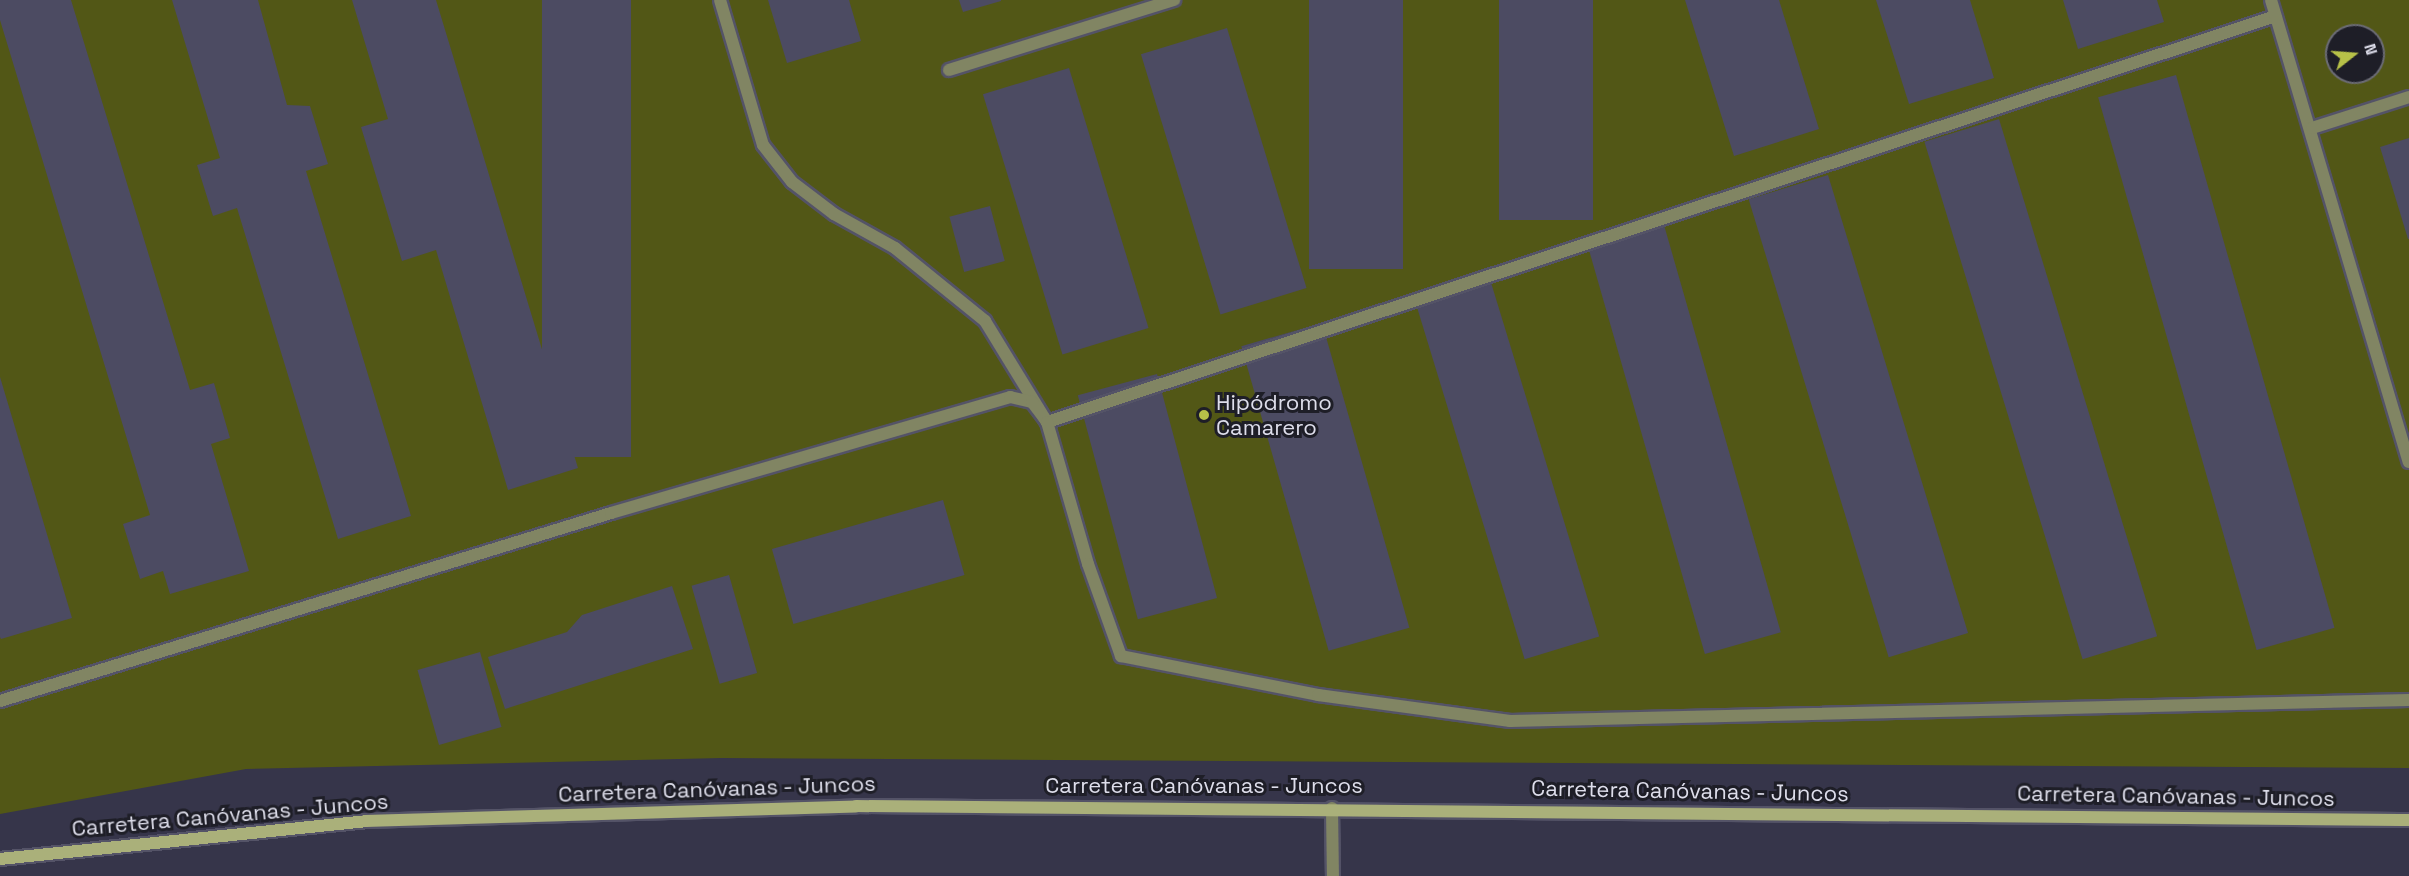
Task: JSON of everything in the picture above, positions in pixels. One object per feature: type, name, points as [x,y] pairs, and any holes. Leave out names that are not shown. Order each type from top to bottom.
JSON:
[{"type":"main road","name":"Carretera Canóvanas - Juncos","points":[[0,859],[377,820],[856,806],[1332,808],[2409,820]]},
{"type":"street","points":[[720,0],[763,145],[792,182],[834,214],[895,248],[985,321],[1047,422],[1088,564],[1121,656],[1318,695],[1510,721],[2409,700]]},
{"type":"street","points":[[949,70],[1174,0]]},
{"type":"street","points":[[2271,0],[2312,128],[2409,462]]},
{"type":"street","points":[[1047,422],[2276,16]]},
{"type":"street","points":[[2312,128],[2409,97]]},
{"type":"street","points":[[0,701],[611,513],[1010,397],[1032,402],[1047,422]]},
{"type":"street","points":[[1332,808],[1333,876]]},
{"type":"green space","name":"Hipódromo Camarero","points":[[0,0],[2409,0],[2409,768],[721,758],[246,769],[0,814]]},
{"type":"building","points":[[0,0],[71,0],[190,390],[214,383],[230,438],[211,444],[249,571],[170,594],[163,571],[140,579],[123,524],[150,515],[0,20]]},
{"type":"building","points":[[172,0],[258,0],[287,105],[310,106],[328,164],[306,171],[411,516],[338,539],[237,208],[213,216],[197,165],[220,158]]},
{"type":"building","points":[[352,0],[436,0],[578,468],[508,490],[436,250],[402,261],[361,127],[388,119]]},
{"type":"building","points":[[542,0],[631,0],[631,457],[542,457]]},
{"type":"building","points":[[768,0],[849,0],[861,41],[787,63]]},
{"type":"building","points":[[959,0],[1001,0],[1001,1],[963,12]]},
{"type":"building","points":[[1309,0],[1403,0],[1403,269],[1309,269]]},
{"type":"building","points":[[1499,0],[1593,0],[1593,220],[1499,220]]},
{"type":"building","points":[[1685,0],[1779,0],[1819,129],[1734,156]]},
{"type":"building","points":[[1876,0],[1970,0],[1994,78],[1909,104]]},
{"type":"building","points":[[2063,0],[2157,0],[2164,22],[2078,49]]},
{"type":"building","points":[[1227,28],[1307,288],[1220,314],[1141,54]]},
{"type":"building","points":[[1069,68],[1149,328],[1062,354],[983,94]]},
{"type":"building","points":[[2176,75],[2334,628],[2257,650],[2098,97]]},
{"type":"building","points":[[1999,119],[2157,636],[2083,659],[1924,142]]},
{"type":"building","points":[[2409,138],[2409,239],[2408,239],[2380,147]]},
{"type":"building","points":[[1828,175],[1968,633],[1889,657],[1749,199]]},
{"type":"building","points":[[990,206],[1005,261],[964,272],[949,217]]},
{"type":"building","points":[[1662,218],[1781,632],[1705,654],[1586,240]]},
{"type":"building","points":[[1489,276],[1599,637],[1525,659],[1414,299]]},
{"type":"building","points":[[1322,323],[1409,628],[1329,651],[1241,346]]},
{"type":"building","points":[[1157,374],[1217,598],[1138,619],[1078,395]]},
{"type":"building","points":[[0,377],[72,618],[1,639],[0,637]]},
{"type":"building","points":[[943,500],[964,575],[793,624],[772,549]]},
{"type":"building","points":[[729,575],[757,673],[720,684],[692,586]]},
{"type":"building","points":[[672,586],[693,649],[505,709],[488,657],[567,632],[582,615]]},
{"type":"building","points":[[480,652],[501,727],[439,745],[418,670]]},
{"type":"place","name":"Hipódromo Camarero","points":[[1204,415]]}]
